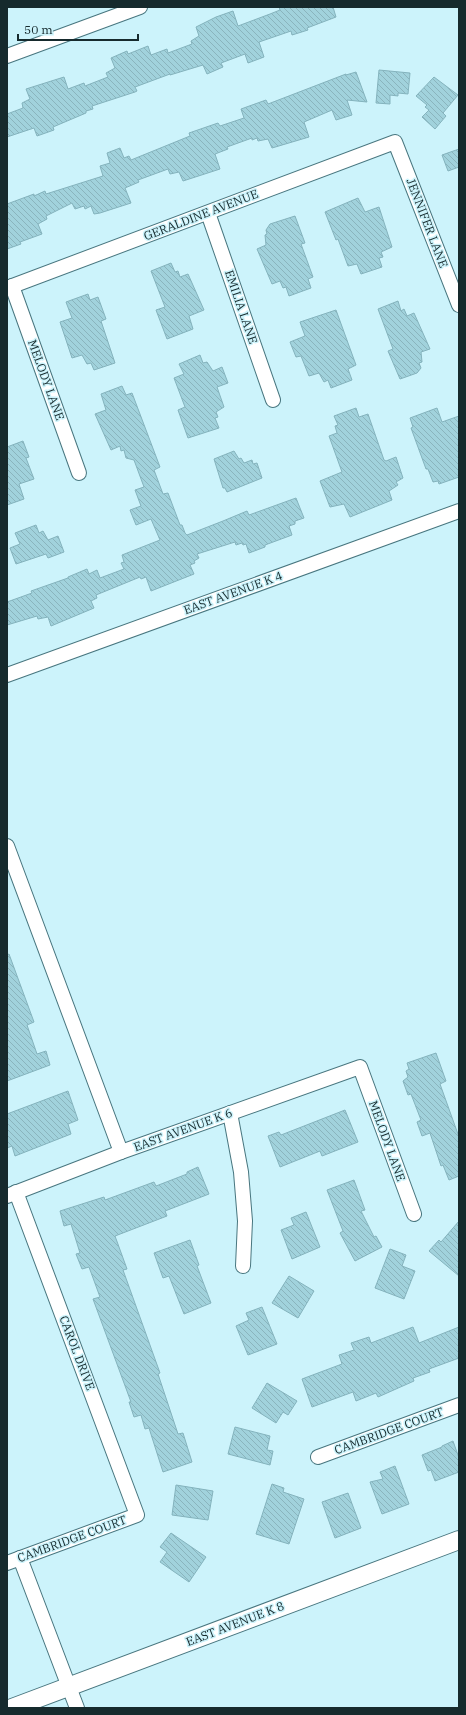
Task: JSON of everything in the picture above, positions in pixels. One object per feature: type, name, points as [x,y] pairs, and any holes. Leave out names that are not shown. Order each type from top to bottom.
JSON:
[{"type":"street","points":[[7,56],[140,7]]},
{"type":"street","name":"GERALDINE AVENUE","points":[[10,287],[395,142]]},
{"type":"street","name":"JENNIFER LANE","points":[[395,142],[459,305]]},
{"type":"street","name":"EMILIA LANE","points":[[208,213],[273,400]]},
{"type":"street","name":"MELODY LANE","points":[[10,287],[79,473]]},
{"type":"street","name":"EAST AVENUE K 4","points":[[7,675],[459,511]]},
{"type":"street","points":[[7,846],[121,1152]]},
{"type":"street","name":"MELODY LANE","points":[[360,1067],[414,1214]]},
{"type":"street","name":"EAST AVENUE K 6","points":[[12,1194],[121,1152],[360,1067]]},
{"type":"street","points":[[230,1113],[241,1172],[245,1221],[243,1266]]},
{"type":"street","name":"CAROL DRIVE","points":[[12,1194],[138,1514]]},
{"type":"street","name":"CAMBRIDGE COURT","points":[[318,1457],[459,1405]]},
{"type":"street","name":"CAMBRIDGE COURT","points":[[7,1563],[138,1514]]},
{"type":"street","name":"EAST AVENUE K 8","points":[[12,1708],[459,1540]]},
{"type":"street","points":[[20,1558],[77,1708]]},
{"type":"building","points":[[279,7],[333,7],[336,17],[307,28],[308,30],[292,35],[291,31],[259,42],[264,57],[248,63],[245,54],[221,63],[223,67],[207,74],[203,65],[170,74],[135,87],[137,91],[135,92],[92,106],[93,109],[86,111],[86,113],[53,127],[54,130],[37,136],[34,128],[7,137],[7,114],[23,108],[22,103],[30,99],[26,89],[64,77],[68,89],[84,83],[85,86],[108,77],[106,73],[115,68],[111,58],[127,51],[128,54],[148,46],[151,55],[167,49],[168,53],[192,44],[191,41],[199,36],[196,27],[216,17],[233,11],[238,26],[280,10]]},
{"type":"building","points":[[379,70],[410,73],[408,94],[398,93],[398,96],[390,95],[390,104],[376,103]]},
{"type":"building","points":[[356,72],[367,102],[347,100],[352,115],[336,120],[332,110],[304,122],[309,137],[272,148],[268,139],[258,141],[257,138],[252,140],[252,138],[227,147],[228,149],[215,154],[220,169],[183,181],[179,172],[170,174],[168,169],[138,180],[139,182],[125,188],[131,203],[100,213],[94,214],[91,206],[85,209],[84,206],[75,209],[72,203],[46,216],[47,219],[38,224],[42,234],[20,242],[21,244],[7,249],[7,204],[34,194],[34,196],[45,191],[46,194],[103,176],[100,166],[110,163],[107,153],[120,148],[124,158],[129,156],[131,160],[190,136],[189,133],[218,123],[220,126],[244,118],[241,109],[266,100],[268,104],[346,74]]},
{"type":"building","points":[[434,77],[458,95],[443,113],[446,116],[435,129],[422,117],[429,110],[425,107],[427,105],[416,96]]},
{"type":"building","points":[[459,149],[459,167],[448,171],[442,155]]},
{"type":"building","points":[[358,198],[365,212],[379,207],[392,247],[381,252],[383,257],[379,258],[382,267],[361,274],[357,264],[348,266],[338,239],[336,240],[325,212]]},
{"type":"building","points":[[295,216],[305,243],[301,244],[313,277],[308,279],[311,288],[289,296],[286,287],[283,288],[280,281],[272,284],[257,249],[266,245],[265,235],[267,234],[266,230],[270,224]]},
{"type":"building","points":[[171,263],[175,272],[178,271],[180,277],[188,274],[204,310],[189,316],[193,329],[167,339],[156,310],[165,307],[151,271]]},
{"type":"building","points":[[88,294],[90,300],[98,297],[106,319],[101,321],[115,363],[94,370],[91,363],[87,364],[82,355],[72,358],[60,322],[72,318],[66,302]]},
{"type":"building","points":[[398,301],[401,311],[404,309],[407,316],[414,313],[430,349],[421,352],[422,362],[419,363],[421,368],[417,373],[400,379],[388,351],[393,349],[378,309]]},
{"type":"building","points":[[336,310],[356,365],[348,369],[352,380],[331,388],[328,380],[324,382],[319,373],[309,376],[301,356],[296,357],[290,342],[305,336],[300,322]]},
{"type":"building","points":[[200,355],[203,363],[207,362],[213,371],[222,367],[228,383],[217,387],[224,407],[216,412],[218,417],[215,418],[219,428],[188,438],[178,410],[185,407],[174,378],[184,374],[179,364]]},
{"type":"building","points":[[122,386],[126,395],[132,393],[160,467],[154,470],[163,494],[168,493],[180,525],[182,525],[187,535],[247,511],[249,515],[296,498],[304,518],[295,521],[295,524],[289,526],[292,535],[265,545],[265,547],[249,553],[246,544],[243,545],[242,543],[236,545],[235,542],[197,554],[199,558],[194,561],[195,563],[190,565],[194,574],[151,591],[146,577],[141,579],[140,577],[96,595],[97,598],[91,601],[94,608],[51,626],[48,617],[38,619],[37,616],[7,625],[7,602],[32,593],[31,591],[68,578],[87,569],[89,574],[97,570],[100,578],[124,569],[121,563],[124,562],[122,555],[160,540],[151,519],[136,525],[130,510],[141,506],[135,490],[144,487],[134,460],[126,458],[124,450],[121,451],[120,446],[111,450],[95,414],[106,410],[101,394]]},
{"type":"building","points":[[356,408],[359,417],[368,414],[384,460],[386,461],[396,457],[403,478],[396,482],[398,485],[389,491],[392,500],[350,517],[344,504],[330,507],[320,481],[342,472],[329,436],[337,433],[335,426],[338,425],[334,416]]},
{"type":"building","points":[[437,408],[442,422],[459,416],[459,477],[439,484],[438,481],[433,482],[428,469],[426,469],[411,428],[413,427],[410,418]]},
{"type":"building","points":[[23,441],[29,457],[26,458],[34,479],[19,484],[24,499],[7,505],[7,447]]},
{"type":"building","points":[[234,451],[239,459],[241,458],[244,463],[252,460],[253,464],[257,463],[262,478],[227,492],[225,488],[223,488],[214,459]]},
{"type":"building","points":[[36,525],[39,533],[43,531],[48,540],[58,536],[64,552],[48,558],[46,554],[16,564],[10,548],[20,544],[15,533]]},
{"type":"building","points":[[9,954],[34,1022],[27,1025],[37,1054],[46,1051],[50,1065],[7,1081],[7,955]]},
{"type":"building","points":[[436,1053],[446,1081],[440,1084],[459,1137],[459,1176],[449,1180],[443,1165],[441,1166],[430,1133],[422,1136],[417,1122],[421,1120],[411,1094],[408,1095],[403,1081],[408,1077],[406,1071],[409,1069],[407,1063]]},
{"type":"building","points":[[68,1091],[78,1120],[68,1124],[71,1134],[15,1156],[12,1146],[7,1148],[7,1114]]},
{"type":"building","points":[[345,1110],[358,1142],[322,1156],[320,1151],[280,1167],[268,1136],[279,1132],[281,1135]]},
{"type":"building","points":[[198,1167],[209,1194],[165,1211],[167,1216],[115,1236],[127,1269],[123,1270],[160,1373],[158,1374],[178,1434],[183,1433],[192,1462],[163,1472],[149,1428],[145,1429],[141,1415],[134,1417],[129,1402],[131,1402],[93,1299],[100,1297],[89,1267],[82,1269],[76,1254],[80,1253],[71,1224],[64,1226],[60,1211],[104,1197],[105,1200],[154,1182],[156,1186],[187,1174],[187,1172]]},
{"type":"building","points":[[354,1180],[365,1210],[361,1211],[374,1237],[376,1236],[382,1247],[355,1261],[340,1233],[343,1231],[327,1190]]},
{"type":"building","points":[[306,1212],[320,1247],[292,1259],[281,1230],[294,1225],[291,1218]]},
{"type":"building","points":[[459,1221],[459,1276],[429,1251],[439,1240],[441,1242]]},
{"type":"building","points":[[190,1240],[199,1265],[197,1266],[211,1303],[184,1314],[169,1276],[163,1278],[154,1253]]},
{"type":"building","points":[[390,1249],[406,1255],[402,1266],[415,1271],[404,1299],[375,1288]]},
{"type":"building","points":[[289,1276],[314,1291],[298,1318],[272,1303]]},
{"type":"building","points":[[262,1307],[277,1344],[248,1355],[236,1326],[249,1320],[246,1313]]},
{"type":"building","points":[[413,1327],[419,1343],[459,1327],[459,1358],[429,1369],[430,1372],[413,1378],[414,1381],[378,1397],[376,1393],[356,1401],[353,1392],[312,1407],[302,1379],[342,1364],[339,1355],[354,1350],[351,1343],[369,1337],[371,1343]]},
{"type":"building","points":[[267,1383],[297,1401],[288,1415],[283,1412],[276,1423],[252,1408]]},
{"type":"building","points":[[235,1427],[270,1436],[267,1450],[273,1451],[270,1465],[228,1454]]},
{"type":"building","points":[[453,1441],[459,1458],[459,1472],[435,1481],[431,1470],[428,1471],[422,1455]]},
{"type":"building","points":[[395,1466],[409,1504],[382,1514],[370,1482],[383,1479],[380,1472]]},
{"type":"building","points":[[272,1484],[284,1488],[283,1492],[304,1499],[289,1544],[256,1534]]},
{"type":"building","points":[[176,1485],[213,1491],[208,1520],[172,1515]]},
{"type":"building","points":[[348,1493],[361,1528],[335,1538],[322,1502]]},
{"type":"building","points":[[171,1533],[206,1557],[189,1582],[160,1562],[167,1552],[160,1547]]}]
